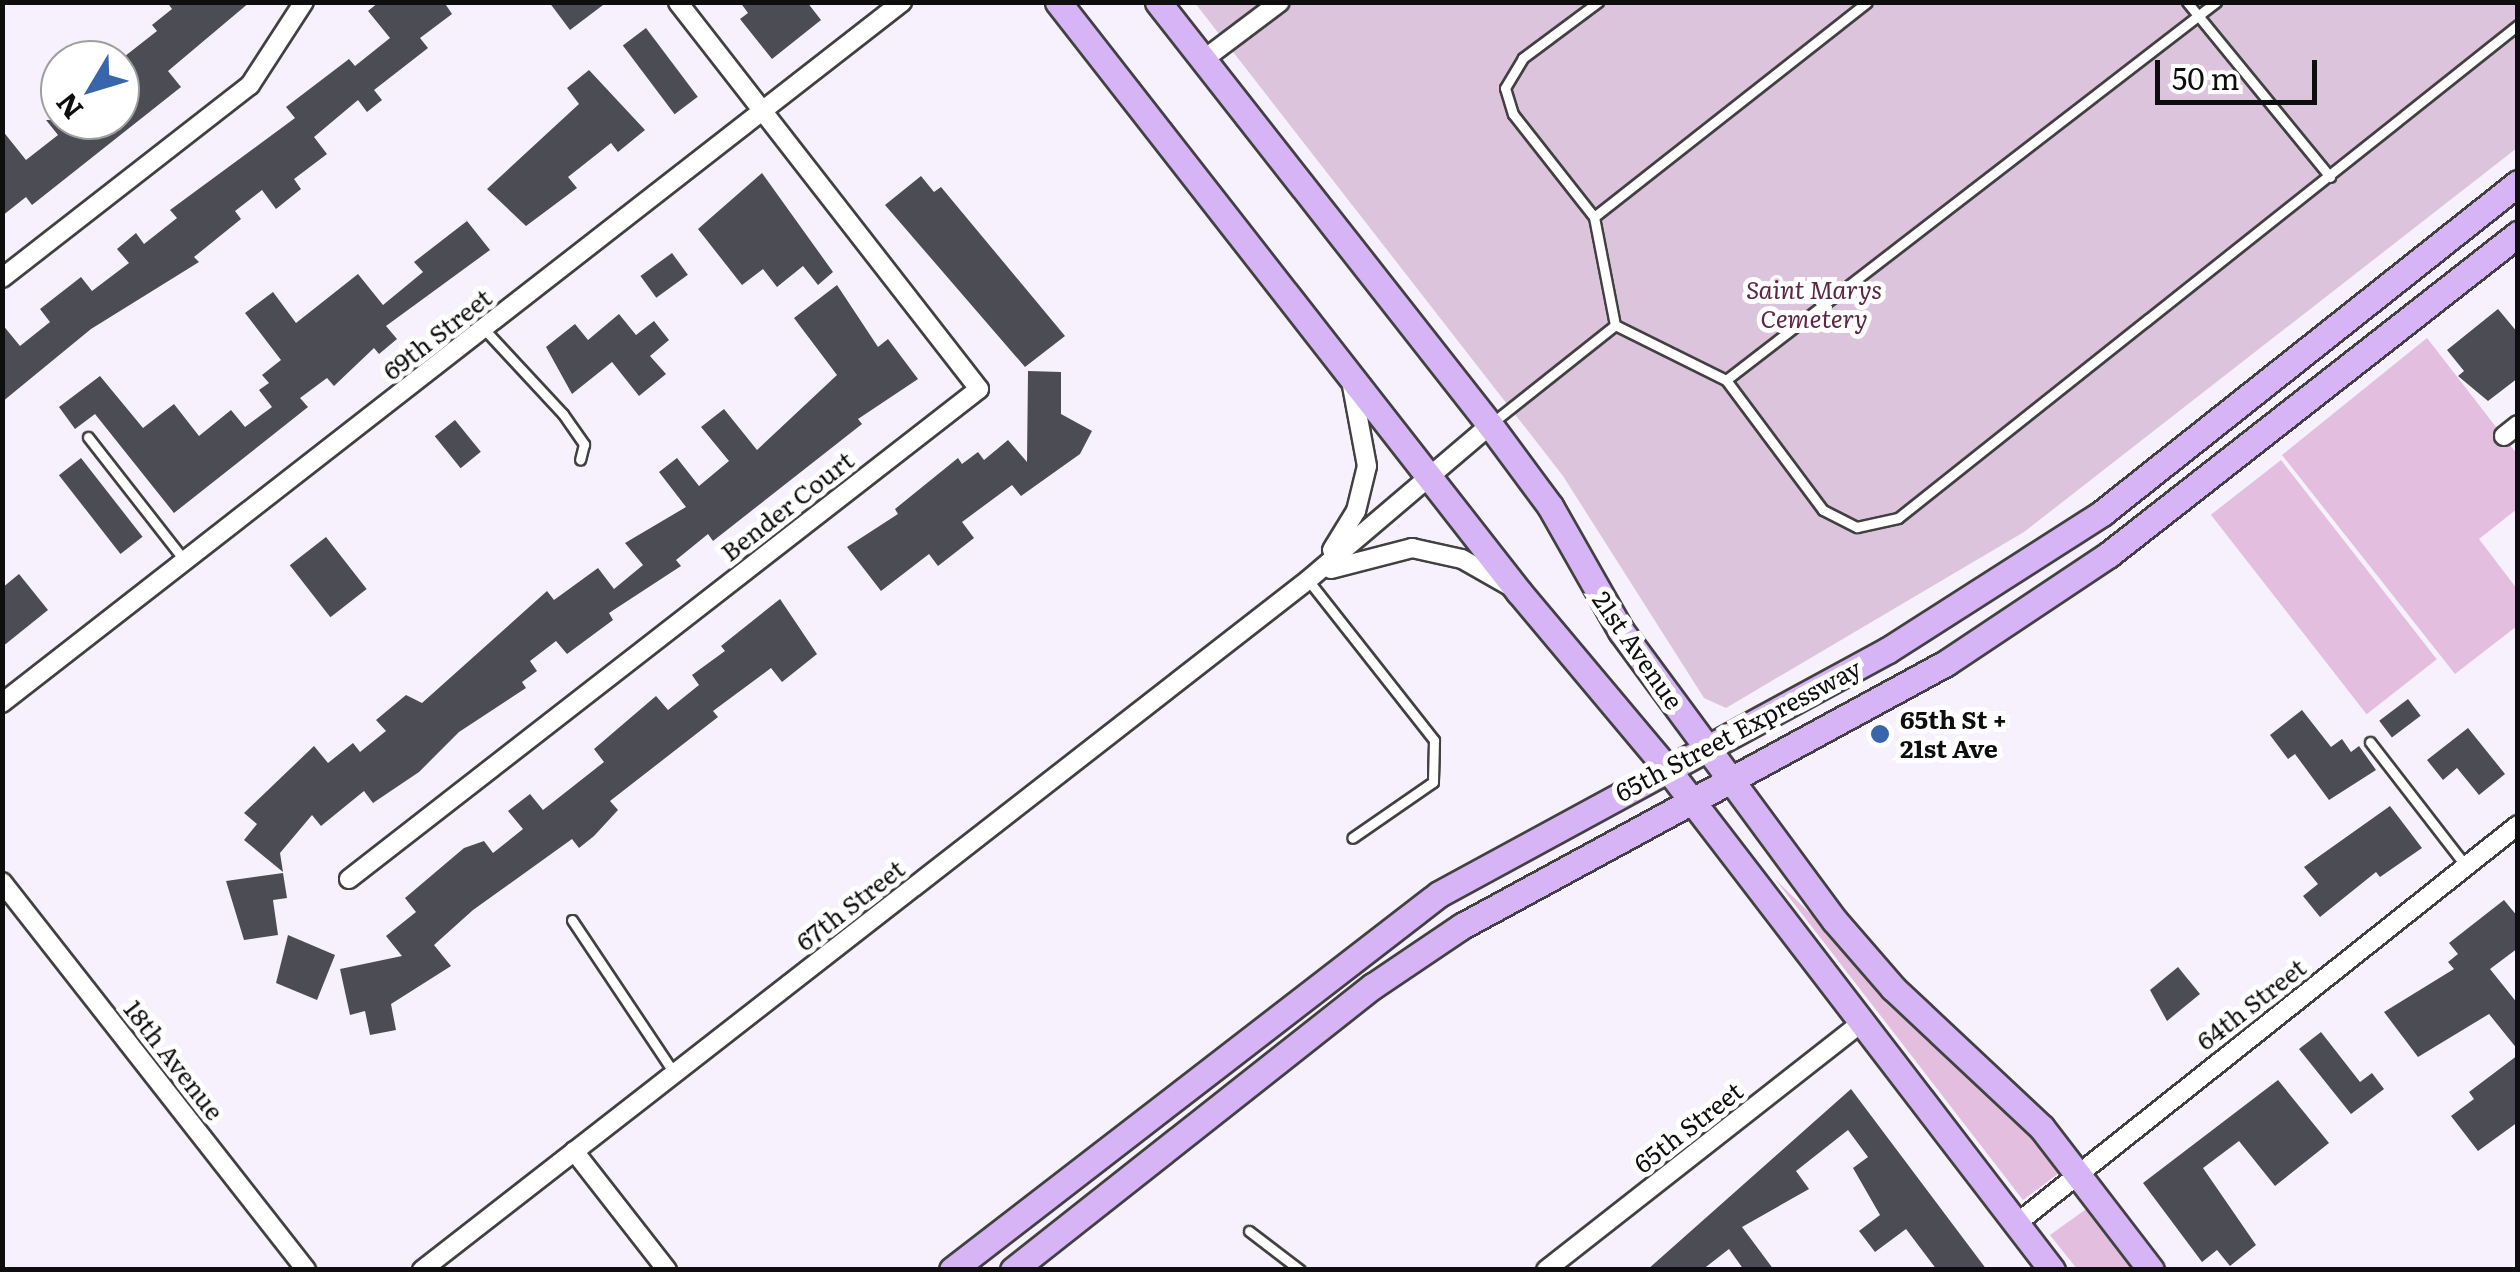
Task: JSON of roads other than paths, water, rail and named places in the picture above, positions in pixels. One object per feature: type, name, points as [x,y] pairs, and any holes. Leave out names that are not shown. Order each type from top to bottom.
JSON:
[{"type":"main road","name":"21st Avenue","points":[[1058,2],[1519,592],[1666,767],[2052,1270]]},
{"type":"main road","name":"21st Avenue","points":[[1158,2],[1490,425],[1550,506],[1621,631],[1893,988],[1998,1082],[2079,1172],[2151,1270]]},
{"type":"main road","name":"65th Street Expressway","points":[[952,1270],[1382,933],[1666,767],[1888,650],[2102,512],[2518,183]]},
{"type":"main road","name":"65th Street Expressway","points":[[1013,1270],[1373,986],[1462,926],[1946,663],[2108,555],[2518,234]]},
{"type":"street","points":[[2,278],[236,97],[304,2]]},
{"type":"street","points":[[678,2],[764,112]]},
{"type":"street","name":"69th Street","points":[[2,703],[902,2]]},
{"type":"street","points":[[1203,60],[1280,2]]},
{"type":"street","name":"Bender Court","points":[[349,879],[980,388],[764,112]]},
{"type":"street","name":"67th Street","points":[[1308,580],[1342,538],[1362,491],[1366,440],[1348,372]]},
{"type":"street","name":"67th Street","points":[[422,1270],[1308,580],[1490,425]]},
{"type":"street","name":"67th Street","points":[[1308,580],[1351,559],[1412,548],[1462,559],[1519,592]]},
{"type":"street","name":"64th Street","points":[[2016,1224],[2518,826]]},
{"type":"street","name":"18th Avenue","points":[[2,882],[306,1270]]},
{"type":"street","name":"65th Street","points":[[1546,1270],[1860,1024]]},
{"type":"street","points":[[574,1151],[667,1270]]},
{"type":"lane","points":[[1598,2],[1524,58],[1504,88],[1513,114],[1594,217],[1615,324]]},
{"type":"lane","points":[[1594,217],[1868,2]]},
{"type":"lane","points":[[2187,2],[2330,177]]},
{"type":"lane","points":[[1726,380],[2216,2]]},
{"type":"lane","points":[[1615,324],[1726,380],[1822,510],[1857,527],[1898,518],[2518,26]]},
{"type":"lane","points":[[1490,425],[1615,324]]},
{"type":"lane","points":[[484,329],[563,414],[584,444],[580,460]]},
{"type":"lane","points":[[88,437],[185,562]]},
{"type":"lane","points":[[1308,580],[1434,740],[1433,782],[1352,838]]},
{"type":"lane","points":[[2370,742],[2466,866]]},
{"type":"lane","points":[[572,920],[674,1074]]},
{"type":"lane","points":[[1249,1231],[1300,1270]]},
{"type":"place","name":"65th St + 21st Ave","points":[[1880,734]]},
{"type":"park label","name":"Saint Marys Cemetery","points":[[1814,304]]}]
